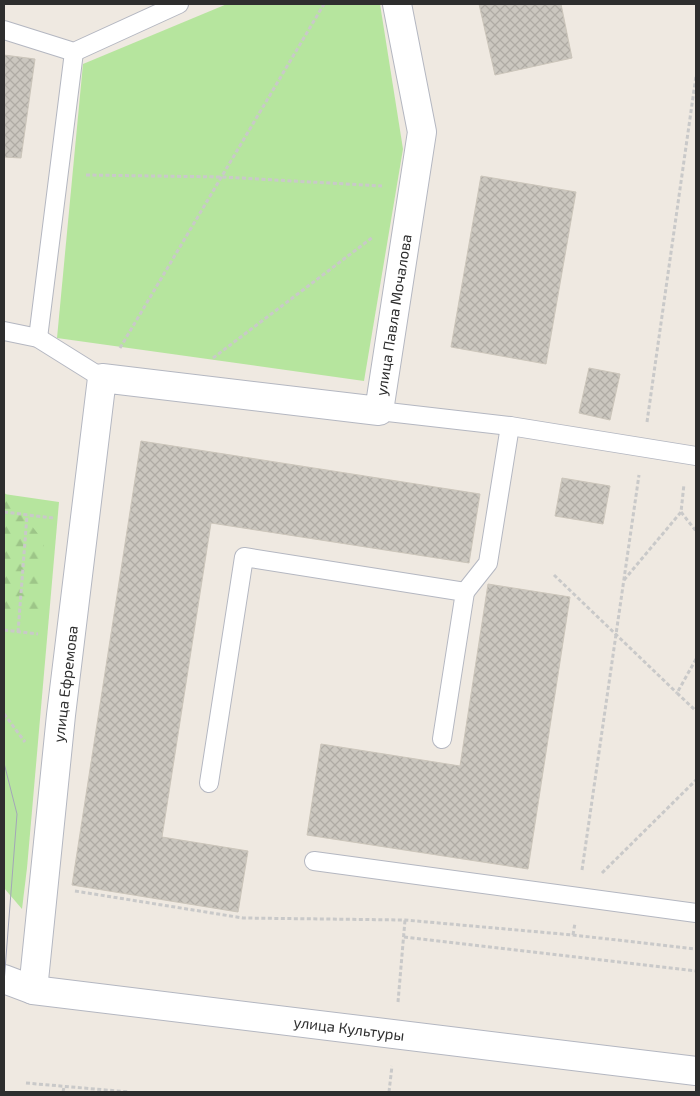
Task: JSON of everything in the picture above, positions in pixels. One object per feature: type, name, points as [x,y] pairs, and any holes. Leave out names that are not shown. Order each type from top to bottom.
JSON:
[{"type":"street","name":"улица Павла Мочалова","points":[[102,378],[379,411],[422,132],[397,4]]},
{"type":"street","name":"улица Ефремова","points":[[33,990],[60,725],[102,378]]},
{"type":"street","name":"улица Культуры","points":[[4,979],[33,990],[696,1071]]},
{"type":"lane","points":[[4,30],[74,52],[179,4]]},
{"type":"lane","points":[[38,338],[74,52]]},
{"type":"lane","points":[[4,331],[38,338],[102,378]]},
{"type":"lane","points":[[379,411],[510,426],[696,455]]},
{"type":"lane","points":[[442,739],[465,592],[488,563],[510,426]]},
{"type":"lane","points":[[209,783],[244,557],[465,592]]},
{"type":"lane","points":[[314,861],[696,913]]},
{"type":"path","points":[[102,378],[324,4]]},
{"type":"path","points":[[573,935],[696,76]]},
{"type":"path","points":[[82,175],[222,177],[387,187]]},
{"type":"path","points":[[174,387],[375,235]]},
{"type":"path","points":[[624,580],[681,512],[684,484]]},
{"type":"path","points":[[4,512],[85,522]]},
{"type":"path","points":[[681,512],[696,531]]},
{"type":"path","points":[[18,632],[27,515]]},
{"type":"path","points":[[554,575],[696,711]]},
{"type":"path","points":[[677,693],[696,659]]},
{"type":"path","points":[[579,897],[675,798],[696,780]]},
{"type":"path","points":[[70,891],[244,918],[405,920],[573,935],[696,949]]},
{"type":"path","points":[[404,938],[696,971]]},
{"type":"path","points":[[26,1083],[129,1092]]},
{"type":"path","points":[[63,1092],[64,1087]]},
{"type":"green space","points":[[227,4],[380,4],[403,149],[364,381],[57,338],[83,64]]},
{"type":"green space","points":[[4,492],[44,541],[40,614],[4,609]]},
{"type":"green space","points":[[4,494],[59,502],[22,909],[4,888]]},
{"type":"building","points":[[479,4],[561,4],[572,58],[495,75]]},
{"type":"building","points":[[4,55],[35,59],[21,158],[4,157]]},
{"type":"building","points":[[481,176],[576,192],[546,364],[451,347]]},
{"type":"building","points":[[589,368],[620,374],[610,420],[579,413]]},
{"type":"building","points":[[141,441],[480,494],[469,563],[211,523],[162,837],[248,851],[238,912],[72,885]]},
{"type":"building","points":[[562,478],[610,486],[603,524],[555,516]]},
{"type":"building","points":[[488,584],[570,597],[528,869],[307,835],[321,744],[460,766]]},
{"type":"tram line","points":[[4,763],[17,814],[4,983]]}]
